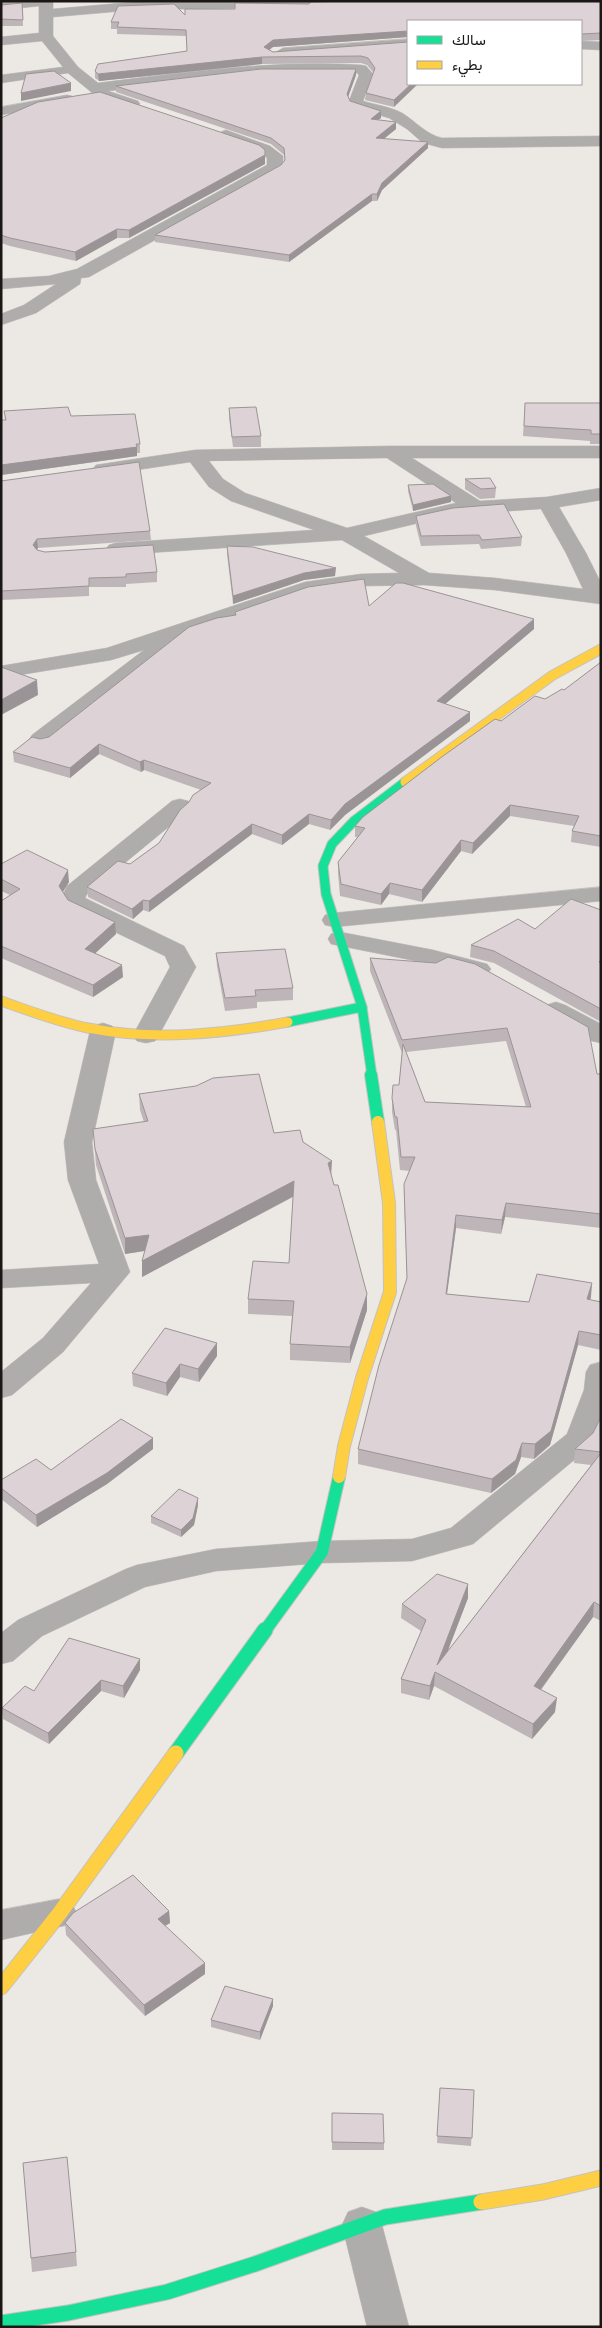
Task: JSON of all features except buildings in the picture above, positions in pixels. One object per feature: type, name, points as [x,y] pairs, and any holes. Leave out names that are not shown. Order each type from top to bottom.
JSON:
[{"type":"street","points":[[385,16],[397,1]]},
{"type":"street","points":[[1,6],[46,5],[87,12],[134,6],[406,1]]},
{"type":"street","points":[[46,5],[46,36],[77,73],[97,91],[146,109]]},
{"type":"street","points":[[361,45],[373,30]]},
{"type":"street","points":[[2,40],[46,36]]},
{"type":"street","points":[[265,54],[407,42]]},
{"type":"street","points":[[582,45],[601,46]]},
{"type":"street","points":[[160,65],[227,58]]},
{"type":"street","points":[[1,111],[97,91],[225,71],[342,68],[361,69],[366,74],[356,101],[357,104],[394,115],[412,126],[428,140],[456,144],[601,141]]},
{"type":"street","points":[[1,79],[132,69]]},
{"type":"street","points":[[1,320],[30,309],[83,273],[275,167],[274,156],[265,149],[210,130]]},
{"type":"street","points":[[1,284],[48,281],[83,273]]},
{"type":"street","points":[[88,470],[195,456],[391,452],[601,452]]},
{"type":"street","points":[[391,452],[475,507]]},
{"type":"street","points":[[195,456],[216,483],[238,497],[271,510],[346,534],[424,579]]},
{"type":"street","points":[[93,551],[346,534],[452,509],[547,504],[601,494]]},
{"type":"street","points":[[547,504],[576,553],[599,598]]},
{"type":"street","points":[[1,672],[110,654],[305,588],[361,580],[424,579],[515,586],[599,598]]},
{"type":"street","points":[[40,740],[183,630]]},
{"type":"street","points":[[1,1987],[59,1914],[322,1552],[360,1386],[390,1292],[389,1203],[362,1007],[326,894],[323,866],[332,844],[354,821],[434,760],[553,675],[601,649]]},
{"type":"street","points":[[146,1035],[184,966],[175,951],[78,905],[74,898],[76,891],[180,806]]},
{"type":"street","points":[[337,930],[601,894]]},
{"type":"street","points":[[337,930],[484,970],[500,980]]},
{"type":"street","points":[[534,998],[601,1035]]},
{"type":"street","points":[[1,1001],[50,1018],[102,1031],[146,1035],[212,1033],[264,1027],[362,1007]]},
{"type":"street","points":[[102,1031],[78,1142],[82,1180],[116,1272]]},
{"type":"street","points":[[1,1279],[116,1272]]},
{"type":"street","points":[[1,1388],[53,1345],[116,1272]]},
{"type":"street","points":[[1,1652],[30,1628],[137,1577],[216,1560],[322,1552],[412,1550],[462,1536],[580,1439],[599,1390],[601,1372]]},
{"type":"street","points":[[1,1925],[59,1914]]},
{"type":"street","points":[[1,2323],[68,2313],[166,2292],[255,2264],[385,2217],[543,2192],[601,2178]]},
{"type":"street","points":[[362,2225],[388,2327]]},
{"type":"traffic: fast","points":[[288,1022],[362,1007],[326,894],[323,866],[332,844],[354,821],[405,782]]},
{"type":"traffic: fast","points":[[362,1007],[378,1122]]},
{"type":"traffic: fast","points":[[176,1753],[322,1552],[339,1477]]},
{"type":"traffic: fast","points":[[1,2323],[68,2313],[167,2292],[255,2264],[385,2217],[481,2202]]},
{"type":"traffic: slow","points":[[405,782],[553,675],[601,649]]},
{"type":"traffic: slow","points":[[1,1001],[78,1026],[138,1035],[214,1033],[288,1022]]},
{"type":"traffic: slow","points":[[339,1477],[344,1446],[362,1378],[390,1292],[389,1203],[378,1122]]},
{"type":"traffic: slow","points":[[1,1987],[59,1914],[176,1753]]},
{"type":"traffic: slow","points":[[481,2202],[543,2192],[601,2178]]}]
